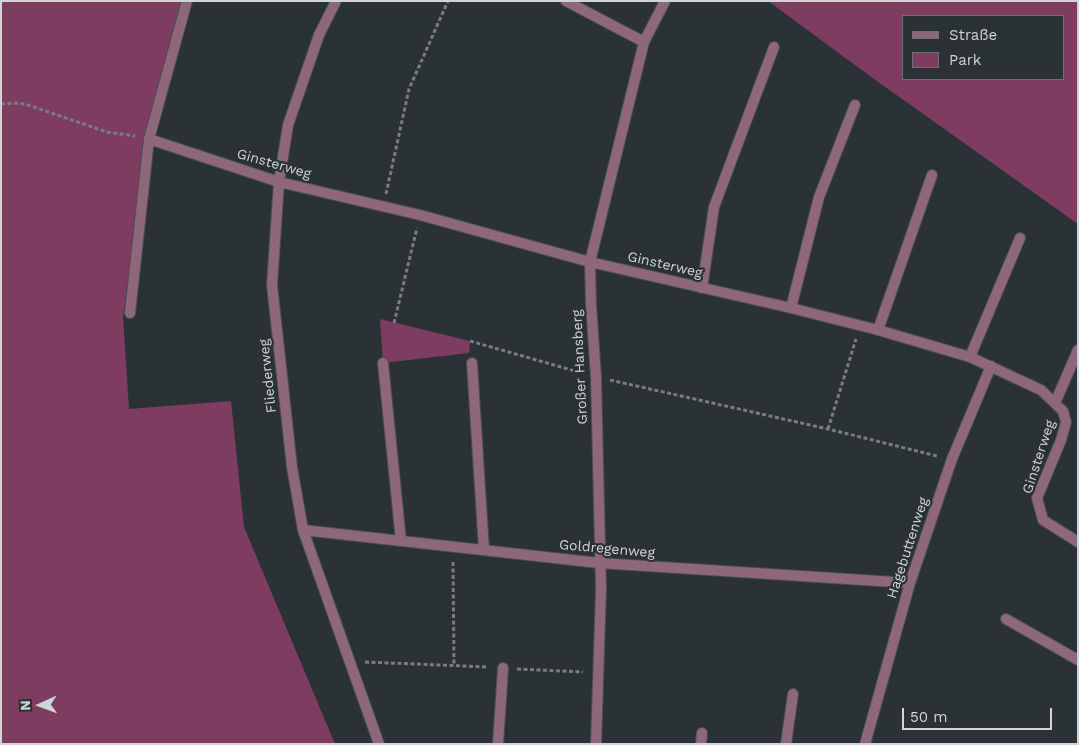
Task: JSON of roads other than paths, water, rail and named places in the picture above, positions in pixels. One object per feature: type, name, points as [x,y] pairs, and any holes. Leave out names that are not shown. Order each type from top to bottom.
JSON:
[{"type":"street","points":[[130,313],[149,139],[187,1]]},
{"type":"street","name":"Fliederweg","points":[[336,1],[319,35],[288,125],[280,182],[272,285],[292,467],[303,530],[379,744]]},
{"type":"street","points":[[566,1],[644,42]]},
{"type":"street","name":"Großer Hansberg","points":[[596,744],[601,589],[596,377],[590,304],[590,262],[644,42],[665,1]]},
{"type":"street","points":[[702,288],[714,207],[774,48]]},
{"type":"street","points":[[791,308],[819,197],[856,105]]},
{"type":"street","name":"Ginsterweg","points":[[149,139],[280,182],[383,206],[590,262],[878,330],[970,357],[991,366],[1041,390],[1063,411],[1066,422],[1061,440],[1038,498],[1039,509],[1043,520],[1078,542]]},
{"type":"street","points":[[878,330],[932,175]]},
{"type":"street","points":[[970,357],[1020,238]]},
{"type":"street","points":[[1055,403],[1078,350]]},
{"type":"street","points":[[383,363],[401,541]]},
{"type":"street","points":[[472,363],[484,550]]},
{"type":"street","name":"Hagebuttenweg","points":[[865,744],[910,583],[952,459],[991,366]]},
{"type":"street","name":"Goldregenweg","points":[[303,530],[599,563],[910,583]]},
{"type":"street","points":[[1006,618],[1078,660]]},
{"type":"street","points":[[498,744],[503,668]]},
{"type":"street","points":[[786,744],[793,694]]}]
